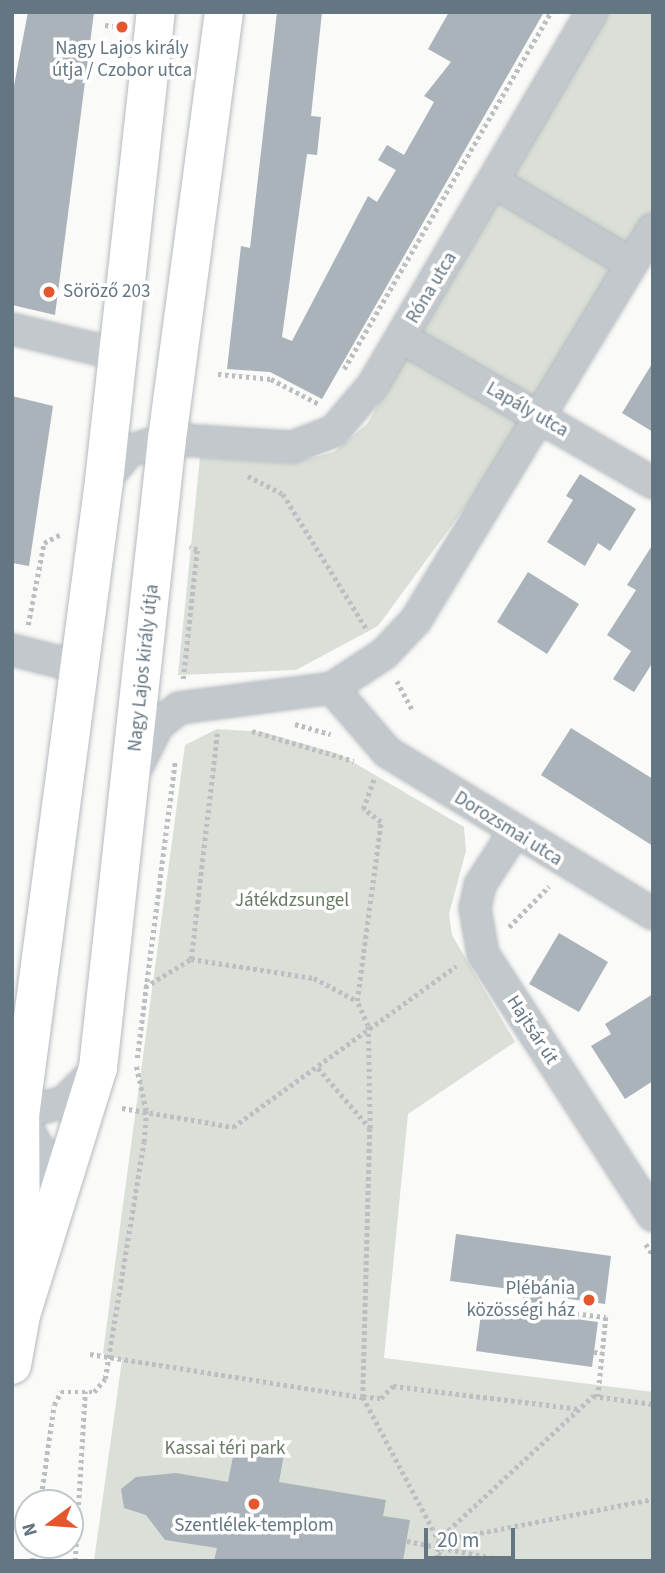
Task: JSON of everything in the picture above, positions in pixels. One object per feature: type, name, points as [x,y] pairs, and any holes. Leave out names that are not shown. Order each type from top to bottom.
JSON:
[{"type":"main road","name":"Nagy Lajos király útja","points":[[12,1365],[21,1314],[78,1149],[98,1068],[133,777],[180,439],[173,395],[224,12]]},
{"type":"main road","name":"Nagy Lajos király útja","points":[[21,1314],[15,1119],[104,481],[117,354],[139,20]]},
{"type":"street","name":"Róna utca","points":[[104,481],[129,452],[180,439],[277,447],[318,440],[354,412],[496,183],[592,12]]},
{"type":"street","points":[[496,183],[630,263]]},
{"type":"street","points":[[133,777],[158,725],[179,708],[332,688],[377,660],[416,620],[535,414],[653,229]]},
{"type":"street","points":[[12,329],[117,354]]},
{"type":"street","name":"Lapály utca","points":[[402,338],[653,483]]},
{"type":"street","points":[[12,650],[79,667]]},
{"type":"street","points":[[372,733],[377,660]]},
{"type":"street","name":"Dorozsmai utca","points":[[332,688],[387,752],[513,834],[653,914]]},
{"type":"street","name":"Hajtsár út","points":[[513,834],[480,885],[475,908],[483,954],[653,1216]]},
{"type":"street","points":[[15,1119],[65,1102],[98,1068]]},
{"type":"path","points":[[336,382],[551,12]]},
{"type":"path","points":[[104,24],[139,20]]},
{"type":"path","points":[[218,374],[271,379],[323,406],[330,394]]},
{"type":"path","points":[[241,474],[283,494],[377,660],[413,711]]},
{"type":"path","points":[[42,1489],[54,1405],[61,1392],[102,1387],[109,1357],[146,1111],[135,1069],[179,708],[193,547]]},
{"type":"path","points":[[206,729],[229,730]]},
{"type":"path","points":[[191,959],[217,729]]},
{"type":"path","points":[[240,730],[340,754],[387,778]]},
{"type":"path","points":[[376,772],[364,798],[363,808],[381,822],[356,1001],[368,1026],[370,1128],[363,1397],[439,1545],[451,1561]]},
{"type":"path","points":[[139,991],[191,959],[314,978],[356,1001]]},
{"type":"path","points":[[122,1108],[233,1127],[318,1068],[368,1026],[462,961]]},
{"type":"path","points":[[318,1068],[370,1128]]},
{"type":"path","points":[[548,1310],[606,1317],[598,1397]]},
{"type":"path","points":[[594,1352],[602,1353]]},
{"type":"path","points":[[90,1354],[363,1397],[381,1398],[393,1386],[581,1409]]},
{"type":"path","points":[[75,1561],[85,1391]]},
{"type":"path","points":[[437,1561],[439,1545],[581,1409],[598,1397],[653,1404]]},
{"type":"path","points":[[439,1545],[653,1499]]},
{"type":"path","points":[[407,1541],[439,1545],[508,1561]]},
{"type":"green space","points":[[605,12],[653,12],[653,214],[532,416],[378,626],[296,670],[178,675],[200,457],[291,463],[334,452],[367,424]]},
{"type":"green space","points":[[217,729],[263,732],[339,754],[464,827],[466,851],[449,914],[452,935],[515,1042],[408,1114],[384,1358],[653,1392],[653,1561],[94,1561],[122,1360],[103,1353],[185,745]]},
{"type":"building","points":[[28,12],[94,12],[55,315],[12,305],[12,96]]},
{"type":"building","points":[[277,12],[322,12],[311,116],[321,117],[317,155],[307,154],[282,337],[292,341],[368,196],[377,202],[396,170],[378,160],[387,145],[404,155],[434,102],[424,96],[451,62],[428,49],[449,12],[544,12],[322,399],[270,372],[227,369],[241,246],[250,248]]},
{"type":"building","points":[[653,362],[653,432],[622,413]]},
{"type":"building","points":[[12,396],[53,406],[29,566],[12,563]]},
{"type":"building","points":[[580,474],[636,509],[610,551],[598,543],[585,566],[547,542],[573,500],[566,496]]},
{"type":"building","points":[[653,544],[653,662],[634,692],[613,679],[631,651],[607,635],[636,590],[627,585]]},
{"type":"building","points":[[528,572],[579,604],[547,654],[497,622]]},
{"type":"building","points":[[571,728],[653,779],[653,846],[541,775]]},
{"type":"building","points":[[559,933],[608,962],[579,1012],[529,984]]},
{"type":"building","points":[[653,994],[653,1081],[625,1099],[591,1046],[611,1034],[605,1024]]},
{"type":"building","name":"Plébánia közösségi ház","points":[[456,1234],[611,1256],[605,1304],[541,1295],[547,1315],[598,1322],[592,1367],[476,1351],[482,1307],[521,1313],[524,1291],[450,1281]]},
{"type":"building","name":"Szentlélek-templom","points":[[236,1441],[285,1449],[279,1482],[386,1500],[383,1516],[410,1520],[403,1561],[214,1561],[217,1548],[165,1540],[146,1515],[124,1508],[121,1489],[136,1477],[176,1473],[228,1482]]},
{"type":"place","name":"Nagy Lajos király útja / Czobor utca","points":[[122,27]]},
{"type":"place","name":"Söröző 203","points":[[49,292]]},
{"type":"place","name":"Plébánia közösségi ház","points":[[589,1300]]},
{"type":"place","name":"Szentlélek-templom","points":[[254,1504]]},
{"type":"park label","name":"Játékdzsungel","points":[[292,901]]},
{"type":"park label","name":"Kassai téri park","points":[[225,1449]]}]
